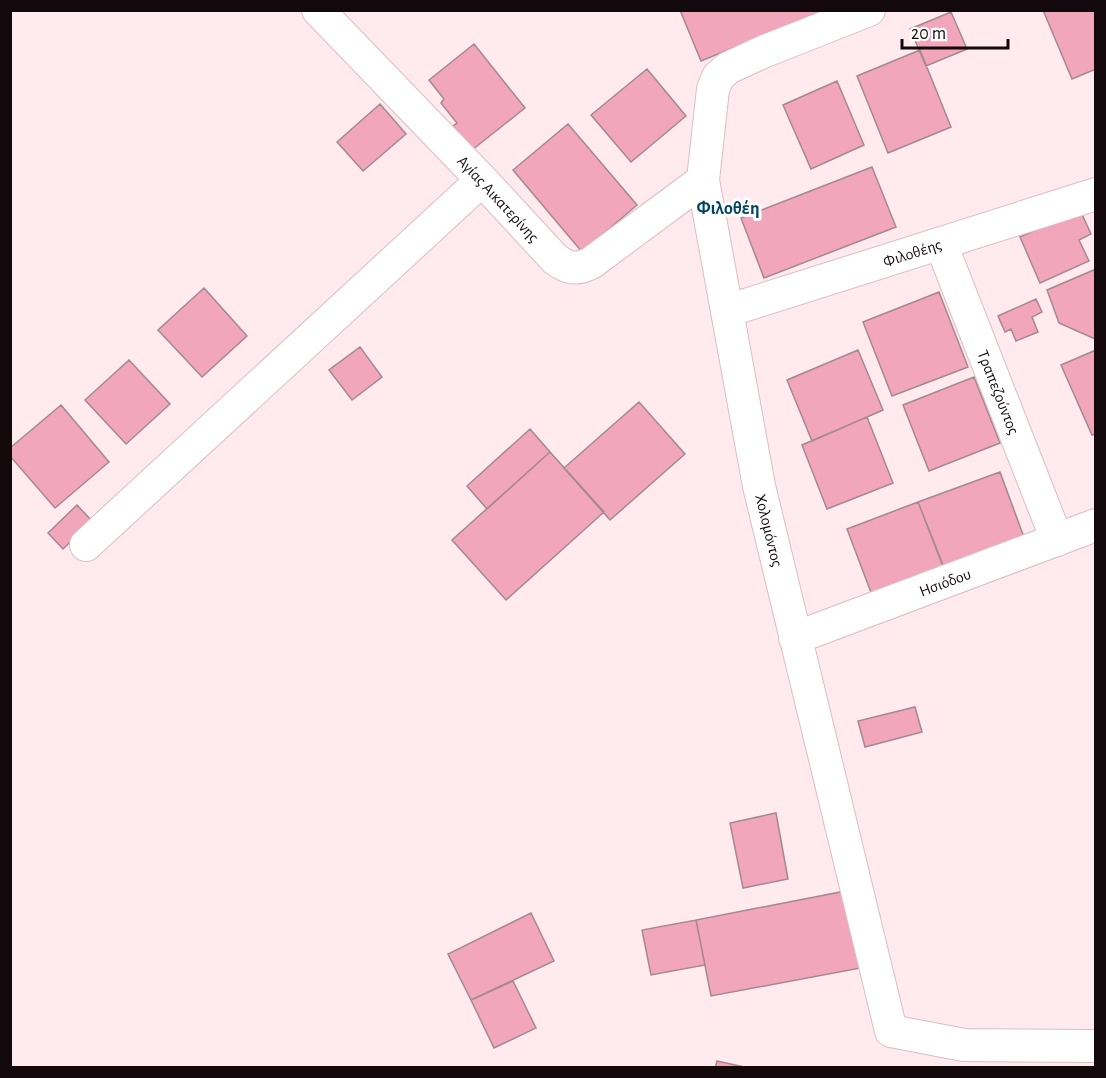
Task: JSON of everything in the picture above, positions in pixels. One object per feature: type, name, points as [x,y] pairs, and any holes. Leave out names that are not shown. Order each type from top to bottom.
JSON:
[{"type":"street","name":"Αγίας Αικατερίνης","points":[[318,10],[563,265],[572,268],[591,263],[703,180]]},
{"type":"street","name":"Χολομόντος","points":[[869,10],[728,68],[714,83],[703,180],[759,486],[891,1031],[964,1045],[1095,1046]]},
{"type":"street","points":[[86,545],[482,180]]},
{"type":"street","name":"Φιλοθέης","points":[[727,311],[1095,194]]},
{"type":"street","name":"Τραπεζούντος","points":[[941,244],[1057,540]]},
{"type":"street","name":"Ησιόδου","points":[[795,638],[1095,525]]},
{"type":"building","points":[[680,10],[819,10],[820,12],[701,61]]},
{"type":"building","points":[[1043,10],[1096,10],[1096,69],[1072,79]]},
{"type":"building","points":[[951,12],[967,49],[926,66],[910,29]]},
{"type":"building","points":[[474,44],[525,108],[472,150],[453,126],[457,123],[441,103],[444,99],[429,80]]},
{"type":"building","points":[[920,50],[951,127],[888,153],[857,76]]},
{"type":"building","points":[[647,69],[686,116],[631,162],[591,115]]},
{"type":"building","points":[[837,81],[864,145],[811,169],[783,105]]},
{"type":"building","points":[[380,104],[406,134],[363,171],[337,142]]},
{"type":"building","points":[[568,124],[637,205],[582,252],[513,170]]},
{"type":"building","points":[[872,167],[896,227],[764,278],[741,218]]},
{"type":"building","points":[[1080,210],[1091,234],[1079,240],[1089,261],[1040,283],[1020,237]]},
{"type":"building","points":[[1096,269],[1095,339],[1059,323],[1047,290]]},
{"type":"building","points":[[204,288],[247,336],[202,377],[158,330]]},
{"type":"building","points":[[939,292],[968,367],[892,396],[863,322]]},
{"type":"building","points":[[1036,299],[1042,312],[1032,317],[1038,332],[1016,341],[1011,329],[1005,332],[998,316]]},
{"type":"building","points":[[360,347],[382,377],[352,400],[329,370]]},
{"type":"building","points":[[858,350],[883,410],[812,441],[787,380]]},
{"type":"building","points":[[1096,350],[1096,434],[1092,435],[1061,365]]},
{"type":"building","points":[[129,360],[170,404],[126,444],[85,400]]},
{"type":"building","points":[[974,377],[1000,443],[929,471],[903,405]]},
{"type":"building","points":[[639,402],[685,454],[610,520],[564,468]]},
{"type":"building","points":[[61,405],[109,462],[55,508],[10,456],[10,448]]},
{"type":"building","points":[[867,417],[893,483],[827,509],[802,445]]},
{"type":"building","points":[[530,429],[550,452],[487,509],[467,486]]},
{"type":"building","points":[[550,452],[604,512],[506,600],[452,540]]},
{"type":"building","points":[[1000,472],[1025,540],[944,569],[918,502]]},
{"type":"building","points":[[918,502],[947,575],[875,603],[847,529]]},
{"type":"building","points":[[77,505],[92,521],[63,549],[48,533]]},
{"type":"building","points":[[915,707],[922,732],[865,747],[858,721]]},
{"type":"building","points":[[776,813],[788,879],[743,888],[730,823]]},
{"type":"building","points":[[851,890],[866,967],[711,996],[696,920]]},
{"type":"building","points":[[531,913],[554,961],[471,1000],[448,954]]},
{"type":"building","points":[[696,920],[705,965],[651,975],[642,930]]},
{"type":"building","points":[[513,981],[536,1028],[494,1048],[471,1000]]},
{"type":"building","points":[[717,1061],[749,1068],[715,1068]]},
{"type":"district","name":"Φιλοθέη","points":[[728,208]]}]
